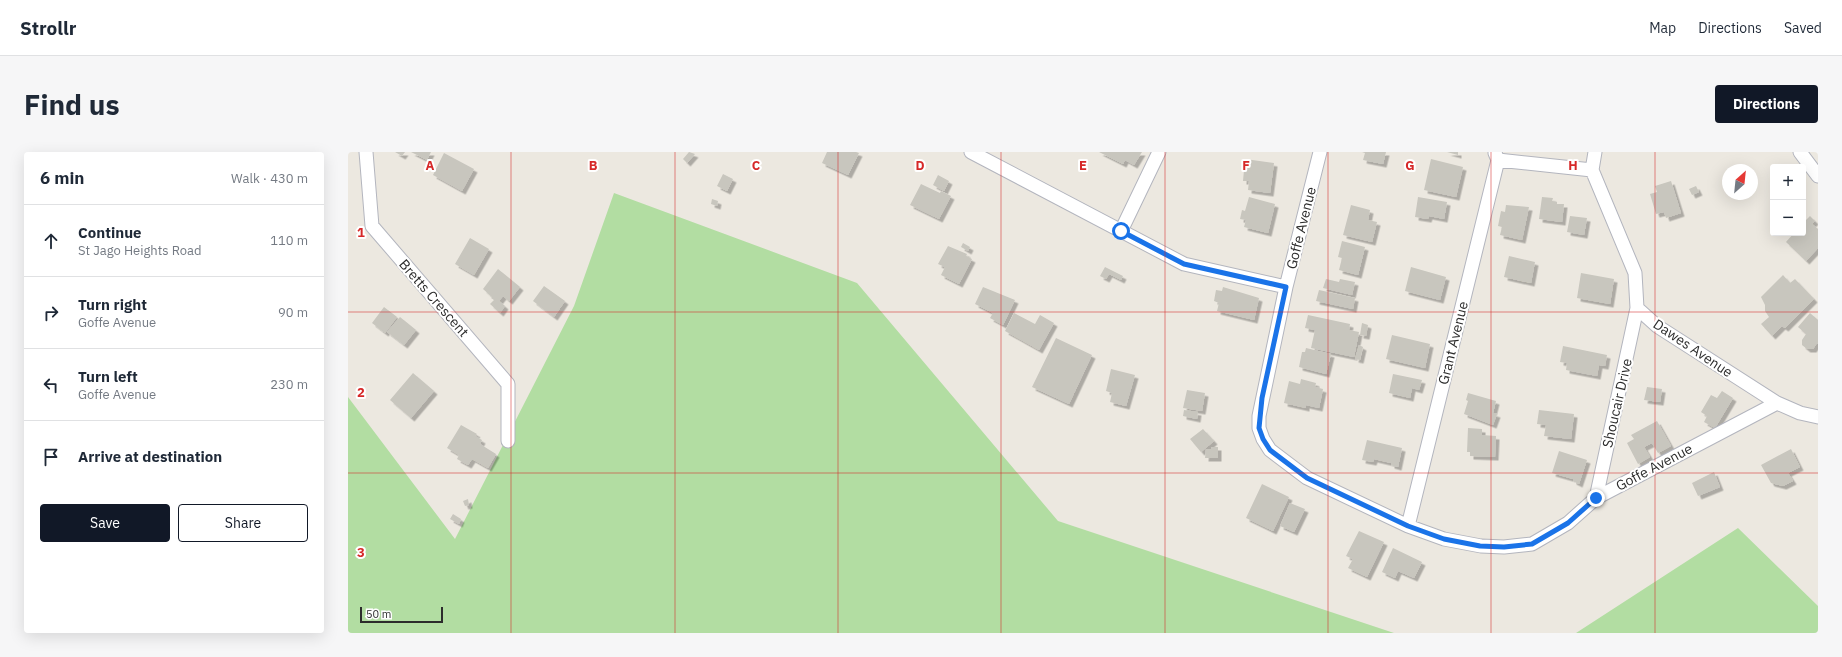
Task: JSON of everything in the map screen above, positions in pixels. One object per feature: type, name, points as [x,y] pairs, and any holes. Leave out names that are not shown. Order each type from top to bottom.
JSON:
[{"type":"street","name":"Bretts Crescent","points":[[366,152],[372,226],[508,384],[508,441]]},
{"type":"street","points":[[1121,231],[1159,152]]},
{"type":"street","name":"Goffe Avenue","points":[[1320,152],[1286,287],[1259,416],[1259,428],[1263,439],[1270,450],[1307,478],[1408,526],[1444,539],[1480,546],[1504,547],[1532,544],[1568,523],[1596,498],[1777,403]]},
{"type":"street","points":[[1595,152],[1592,170],[1635,273],[1637,308]]},
{"type":"street","points":[[1800,152],[1818,176]]},
{"type":"street","points":[[979,154],[1184,264],[1286,287]]},
{"type":"street","points":[[1496,156],[1592,170]]},
{"type":"street","name":"Grant Avenue","points":[[1408,526],[1496,156]]},
{"type":"street","name":"Dawes Avenue","points":[[1637,308],[1657,326],[1777,403],[1800,413],[1818,417]]},
{"type":"street","name":"Shoucair Drive","points":[[1596,498],[1637,308]]},
{"type":"green space","points":[[614,193],[857,283],[1058,521],[1394,633],[348,633],[348,397],[455,539],[574,306]]},
{"type":"green space","points":[[1738,528],[1818,606],[1818,633],[1576,633]]},
{"type":"building","points":[[395,152],[405,152],[402,156]]},
{"type":"building","points":[[411,152],[431,152],[427,160]]},
{"type":"building","points":[[689,152],[695,154],[687,163],[683,159]]},
{"type":"building","points":[[827,152],[859,153],[848,175],[822,163]]},
{"type":"building","points":[[1099,152],[1142,152],[1134,165],[1125,160],[1123,164]]},
{"type":"building","points":[[1362,152],[1386,152],[1383,164],[1363,160],[1365,153]]},
{"type":"building","points":[[1447,152],[1458,152],[1458,155]]},
{"type":"building","points":[[444,153],[474,169],[462,191],[433,175]]},
{"type":"building","points":[[1245,159],[1274,163],[1270,193],[1248,190],[1249,181],[1243,181]]},
{"type":"building","points":[[1431,159],[1463,167],[1456,197],[1424,190]]},
{"type":"building","points":[[723,174],[733,179],[727,191],[717,186]]},
{"type":"building","points":[[938,175],[949,181],[944,191],[933,185]]},
{"type":"building","points":[[1671,181],[1681,213],[1666,218],[1664,212],[1656,214],[1650,194],[1657,192],[1655,186]]},
{"type":"building","points":[[921,184],[940,193],[941,191],[951,196],[939,219],[910,205]]},
{"type":"building","points":[[1696,186],[1699,192],[1692,195],[1689,189]]},
{"type":"building","points":[[1249,197],[1275,204],[1268,233],[1244,227],[1246,220],[1240,219],[1242,210],[1245,211]]},
{"type":"building","points":[[1418,197],[1447,202],[1444,219],[1429,216],[1428,219],[1415,217]]},
{"type":"building","points":[[1542,197],[1553,198],[1552,201],[1557,202],[1557,204],[1564,204],[1562,222],[1539,219]]},
{"type":"building","points":[[712,199],[718,201],[717,206],[711,204]]},
{"type":"building","points":[[1351,205],[1370,210],[1368,220],[1377,222],[1372,242],[1343,235]]},
{"type":"building","points":[[1506,205],[1529,207],[1522,240],[1500,235],[1502,227],[1498,226],[1501,211],[1505,212]]},
{"type":"building","points":[[1570,216],[1587,218],[1584,235],[1567,232]]},
{"type":"building","points":[[1810,216],[1815,221],[1812,224],[1818,229],[1818,248],[1806,261],[1786,242],[1791,236],[1806,236],[1806,220]]},
{"type":"building","points":[[470,238],[489,249],[474,275],[455,264]]},
{"type":"building","points":[[1342,241],[1365,247],[1358,275],[1339,270],[1342,258],[1338,257]]},
{"type":"building","points":[[963,243],[970,247],[968,251],[961,247]]},
{"type":"building","points":[[948,246],[967,254],[966,256],[972,259],[959,284],[941,275],[945,267],[938,264]]},
{"type":"building","points":[[1509,256],[1535,262],[1531,283],[1504,277]]},
{"type":"building","points":[[1105,267],[1123,276],[1121,280],[1109,274],[1106,279],[1100,276]]},
{"type":"building","points":[[1411,267],[1446,277],[1440,300],[1405,291]]},
{"type":"building","points":[[498,269],[520,287],[509,301],[503,296],[499,301],[505,306],[500,313],[490,304],[494,300],[483,289]]},
{"type":"building","points":[[1581,273],[1614,279],[1610,304],[1577,298]]},
{"type":"building","points":[[1783,275],[1790,283],[1795,279],[1814,299],[1785,328],[1782,326],[1772,336],[1761,324],[1769,317],[1765,311],[1765,305],[1761,297]]},
{"type":"building","points":[[1326,279],[1339,282],[1340,279],[1355,282],[1352,295],[1323,288]]},
{"type":"building","points":[[544,286],[565,301],[554,317],[533,301]]},
{"type":"building","points":[[983,287],[1015,300],[1003,325],[990,318],[993,313],[975,304]]},
{"type":"building","points":[[1223,287],[1259,298],[1254,320],[1217,311],[1219,303],[1214,301],[1216,290],[1222,291]]},
{"type":"building","points":[[1319,290],[1355,298],[1353,309],[1316,301]]},
{"type":"building","points":[[384,307],[397,317],[385,333],[372,323]]},
{"type":"building","points":[[1014,313],[1035,324],[1040,315],[1054,323],[1039,350],[1005,331]]},
{"type":"building","points":[[1810,313],[1818,320],[1818,344],[1817,343],[1813,349],[1807,349],[1802,345],[1802,340],[1806,334],[1798,327]]},
{"type":"building","points":[[1308,315],[1350,324],[1349,330],[1359,332],[1354,357],[1311,348],[1315,330],[1305,328]]},
{"type":"building","points":[[400,317],[416,330],[404,345],[387,332]]},
{"type":"building","points":[[1362,323],[1368,325],[1366,336],[1360,335]]},
{"type":"building","points":[[1392,335],[1430,344],[1425,368],[1386,359]]},
{"type":"building","points":[[1056,338],[1092,355],[1069,404],[1032,387]]},
{"type":"building","points":[[1359,345],[1363,347],[1360,360],[1355,359]]},
{"type":"building","points":[[1563,346],[1607,355],[1605,366],[1599,365],[1597,376],[1566,370],[1567,363],[1560,362]]},
{"type":"building","points":[[1306,348],[1331,354],[1326,374],[1299,367],[1302,352],[1305,352]]},
{"type":"building","points":[[1111,369],[1135,375],[1126,406],[1110,402],[1112,393],[1106,391]]},
{"type":"building","points":[[413,373],[434,391],[411,418],[390,400]]},
{"type":"building","points":[[1393,374],[1422,380],[1419,390],[1412,388],[1410,398],[1389,393]]},
{"type":"building","points":[[1301,379],[1316,383],[1315,387],[1323,389],[1319,408],[1306,405],[1306,408],[1284,403],[1289,381],[1300,384]]},
{"type":"building","points":[[1647,387],[1662,389],[1660,402],[1644,400]]},
{"type":"building","points":[[1187,390],[1205,393],[1202,411],[1183,408]]},
{"type":"building","points":[[1722,391],[1733,398],[1715,428],[1704,422],[1707,416],[1701,412],[1711,395],[1717,398]]},
{"type":"building","points":[[1468,393],[1496,401],[1493,413],[1497,414],[1493,425],[1464,414],[1468,401],[1466,400]]},
{"type":"building","points":[[1184,410],[1198,412],[1197,419],[1183,416]]},
{"type":"building","points":[[1539,410],[1574,414],[1571,439],[1544,436],[1546,425],[1537,424]]},
{"type":"building","points":[[1657,421],[1671,446],[1658,453],[1652,443],[1644,447],[1650,457],[1638,464],[1627,443],[1634,439],[1631,435]]},
{"type":"building","points":[[461,425],[477,434],[475,436],[482,440],[480,444],[496,454],[488,468],[472,459],[468,465],[457,459],[459,455],[447,448]]},
{"type":"building","points":[[1468,428],[1482,429],[1482,435],[1496,436],[1495,457],[1470,456],[1470,452],[1467,452]]},
{"type":"building","points":[[1203,429],[1214,441],[1201,452],[1190,439]]},
{"type":"building","points":[[1367,440],[1402,448],[1398,467],[1391,465],[1391,463],[1374,459],[1373,462],[1362,460]]},
{"type":"building","points":[[1211,447],[1218,447],[1218,458],[1205,458],[1206,449],[1211,449]]},
{"type":"building","points":[[1791,449],[1800,467],[1788,473],[1793,481],[1783,486],[1771,483],[1761,465]]},
{"type":"building","points":[[1559,451],[1587,460],[1579,484],[1573,481],[1573,479],[1552,473]]},
{"type":"building","points":[[1714,472],[1720,487],[1698,496],[1692,483]]},
{"type":"building","points":[[1262,484],[1289,497],[1273,531],[1246,518]]},
{"type":"building","points":[[468,499],[469,505],[465,506],[463,501]]},
{"type":"building","points":[[1290,503],[1305,509],[1294,532],[1280,526]]},
{"type":"building","points":[[453,514],[461,519],[459,524],[450,519]]},
{"type":"building","points":[[1359,531],[1384,542],[1367,577],[1348,568],[1353,559],[1346,556]]},
{"type":"building","points":[[1393,548],[1422,562],[1414,578],[1398,571],[1395,578],[1382,572]]},
{"type":"route","points":[[1121,231],[1184,264],[1286,287],[1262,398],[1259,428],[1263,439],[1270,450],[1307,478],[1408,526],[1444,539],[1480,546],[1504,547],[1532,544],[1568,523],[1596,498]]}]
